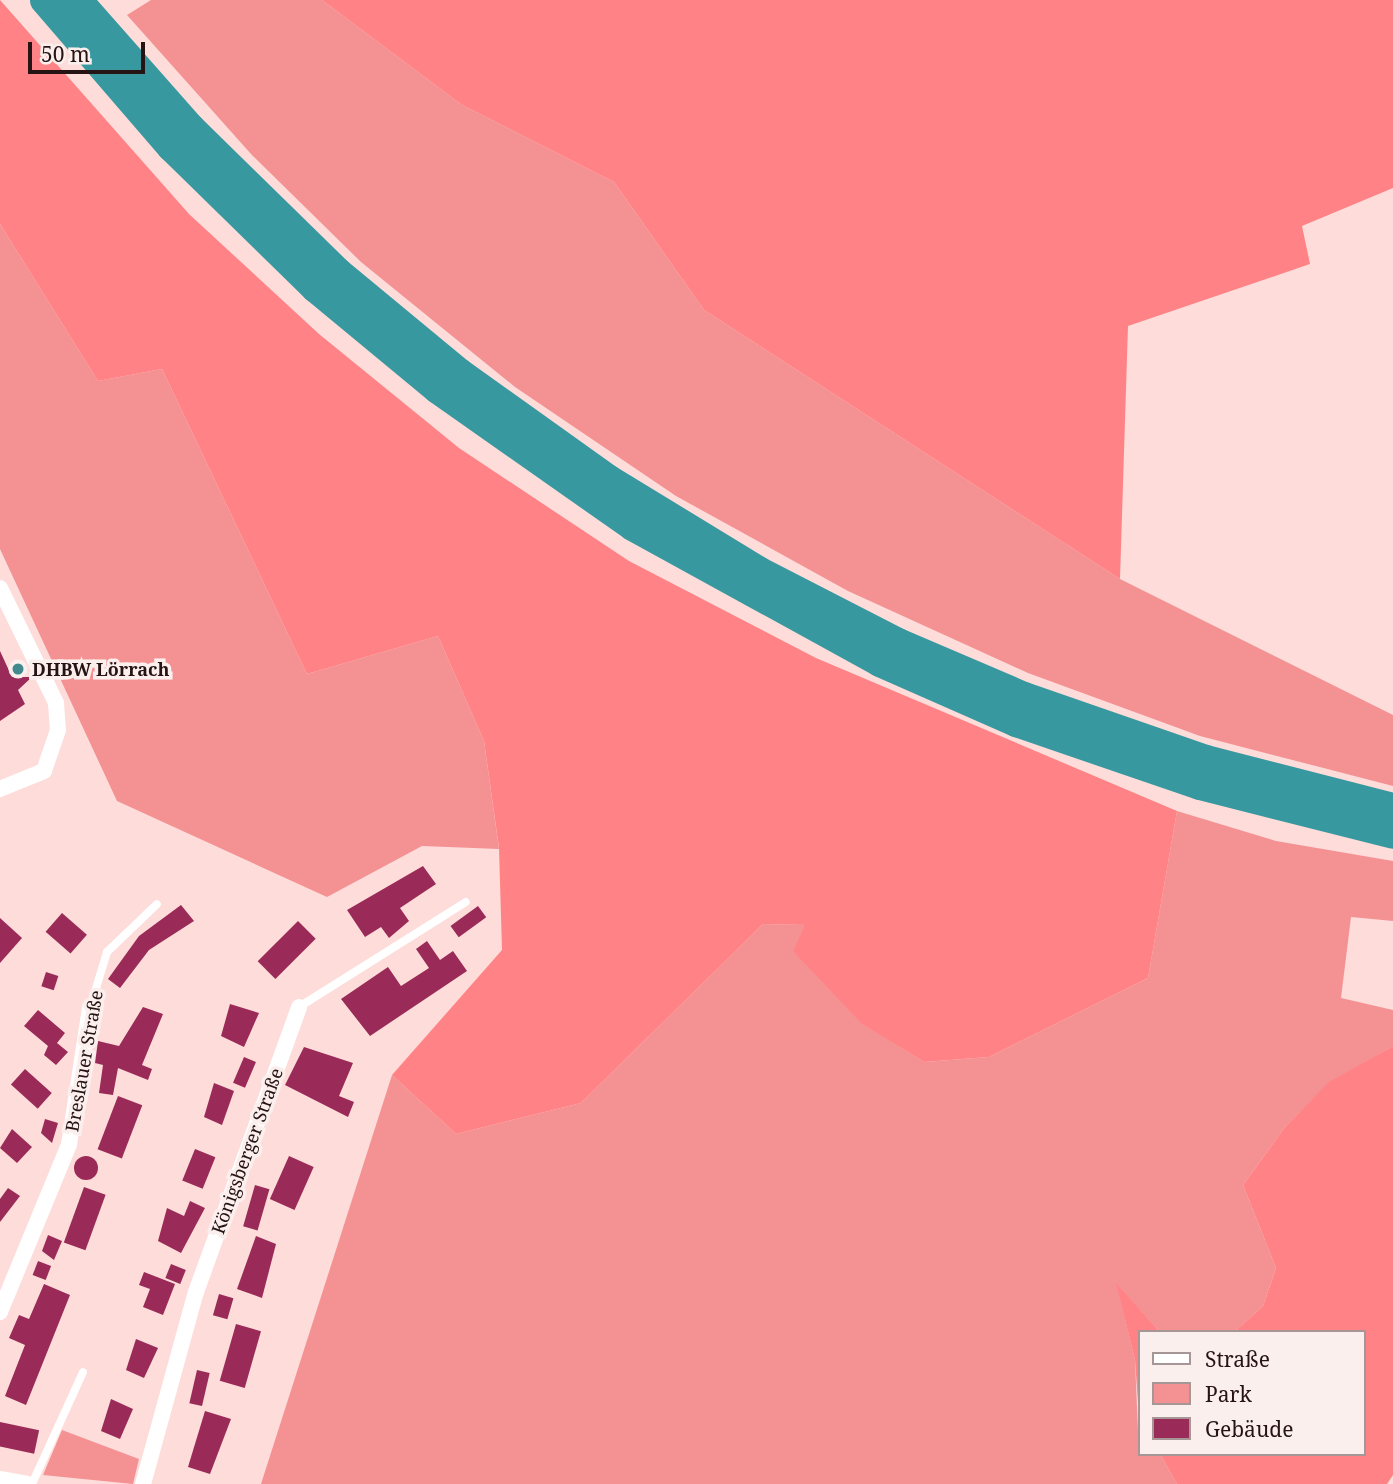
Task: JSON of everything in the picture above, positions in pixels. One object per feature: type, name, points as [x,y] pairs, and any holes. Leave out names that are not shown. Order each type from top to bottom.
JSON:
[{"type":"highway","points":[[45,0],[172,147],[316,288],[438,389],[633,526],[880,662],[1016,722],[1200,785],[1393,834]]},
{"type":"highway","points":[[77,0],[208,147],[337,272],[459,373],[608,480],[758,571],[1012,691],[1206,760],[1393,808]]},
{"type":"street","points":[[0,588],[56,703],[58,730],[44,771],[0,789]]},
{"type":"street","name":"Königsberger Straße","points":[[143,1484],[196,1292],[299,1007]]},
{"type":"street","name":"Breslauer Straße","points":[[0,1312],[69,1144],[90,1008]]},
{"type":"street","points":[[0,1479],[27,1484]]},
{"type":"lane","name":"Königsberger Straße","points":[[299,1007],[466,902]]},
{"type":"lane","name":"Breslauer Straße","points":[[90,1008],[107,952],[157,904]]},
{"type":"lane","points":[[32,1484],[83,1372]]},
{"type":"green space","points":[[151,0],[322,0],[462,105],[614,182],[704,310],[1120,579],[1393,715],[1393,786],[1200,736],[1028,673],[848,591],[676,496],[515,387],[361,262],[251,154],[127,15]]},
{"type":"green space","points":[[0,224],[98,381],[162,369],[307,674],[438,636],[484,741],[499,849],[422,846],[327,897],[117,801],[0,549]]},
{"type":"green space","points":[[1177,811],[1276,841],[1393,861],[1393,921],[1351,917],[1341,998],[1393,1010],[1393,1046],[1329,1083],[1285,1127],[1243,1185],[1276,1268],[1263,1306],[1236,1330],[1158,1330],[1117,1285],[1135,1360],[1138,1456],[1161,1456],[1177,1484],[261,1484],[392,1075],[456,1134],[581,1103],[763,924],[805,925],[861,1022],[924,1062],[989,1057],[1148,978]]},
{"type":"green space","points":[[62,1430],[139,1459],[133,1484],[43,1475]]},
{"type":"shaded area","points":[[0,0],[189,214],[319,334],[459,448],[629,561],[816,658],[1177,811],[1148,978],[989,1057],[924,1062],[861,1023],[793,951],[805,925],[763,924],[581,1103],[456,1134],[392,1075],[502,950],[499,848],[484,741],[438,636],[307,674],[162,369],[98,381],[0,224]]},
{"type":"shaded area","points":[[322,0],[1393,0],[1393,188],[1302,226],[1310,264],[1128,326],[1120,579],[704,310],[614,182],[462,105]]},
{"type":"shaded area","points":[[1393,1046],[1393,1475],[1387,1484],[1177,1484],[1161,1456],[1365,1456],[1365,1330],[1236,1330],[1263,1306],[1276,1268],[1243,1185],[1285,1127],[1329,1082]]},
{"type":"shaded area","points":[[1116,1283],[1158,1330],[1138,1330],[1138,1403],[1135,1360]]},
{"type":"building","points":[[0,651],[12,677],[32,677],[18,690],[25,704],[0,721]]},
{"type":"building","points":[[423,866],[436,884],[400,908],[409,921],[389,938],[381,927],[365,937],[347,910]]},
{"type":"building","points":[[181,905],[194,921],[149,950],[120,988],[108,979],[139,936]]},
{"type":"building","points":[[478,906],[486,917],[459,937],[450,926]]},
{"type":"building","points":[[62,913],[87,935],[71,954],[46,932]]},
{"type":"building","points":[[0,918],[22,938],[0,963]]},
{"type":"building","points":[[298,921],[316,939],[275,979],[258,961]]},
{"type":"building","points":[[427,941],[440,960],[453,951],[467,971],[370,1036],[341,999],[388,967],[401,986],[429,968],[416,949]]},
{"type":"building","points":[[46,972],[58,976],[54,990],[41,986]]},
{"type":"building","points":[[230,1004],[259,1013],[244,1047],[221,1036]]},
{"type":"building","points":[[143,1007],[163,1014],[142,1065],[152,1069],[148,1080],[118,1068],[113,1095],[99,1093],[103,1065],[95,1063],[98,1041],[119,1046]]},
{"type":"building","points":[[38,1010],[65,1033],[57,1043],[68,1052],[56,1065],[44,1055],[48,1046],[24,1026]]},
{"type":"building","points":[[304,1047],[353,1063],[339,1096],[354,1102],[348,1117],[285,1085]]},
{"type":"building","points":[[244,1057],[256,1062],[245,1088],[233,1083]]},
{"type":"building","points":[[25,1069],[52,1093],[38,1109],[11,1085]]},
{"type":"building","points":[[214,1083],[234,1091],[222,1125],[204,1117]]},
{"type":"building","points":[[118,1096],[142,1105],[122,1159],[98,1149]]},
{"type":"building","points":[[45,1119],[58,1123],[52,1143],[41,1133]]},
{"type":"building","points":[[12,1129],[32,1147],[17,1163],[0,1148]]},
{"type":"building","points":[[195,1149],[215,1157],[203,1189],[182,1181]]},
{"type":"building","points":[[86,1156],[95,1159],[98,1168],[95,1177],[86,1180],[77,1177],[74,1168],[77,1159]]},
{"type":"building","points":[[289,1156],[314,1167],[295,1210],[270,1199]]},
{"type":"building","points":[[255,1185],[269,1189],[258,1230],[243,1226]]},
{"type":"building","points":[[84,1187],[106,1195],[85,1250],[64,1242]]},
{"type":"building","points":[[8,1188],[20,1196],[0,1222],[0,1199]]},
{"type":"building","points":[[190,1201],[205,1208],[181,1253],[158,1241],[167,1208],[184,1216]]},
{"type":"building","points":[[48,1235],[62,1241],[54,1260],[42,1251]]},
{"type":"building","points":[[256,1236],[276,1244],[262,1298],[237,1289]]},
{"type":"building","points":[[38,1261],[51,1266],[46,1280],[33,1275]]},
{"type":"building","points":[[171,1264],[186,1270],[180,1284],[165,1278]]},
{"type":"building","points":[[144,1272],[175,1284],[163,1315],[143,1307],[150,1289],[139,1285]]},
{"type":"building","points":[[44,1284],[70,1295],[26,1405],[5,1396],[25,1345],[9,1338],[19,1315],[29,1319]]},
{"type":"building","points":[[219,1294],[233,1298],[227,1319],[213,1315]]},
{"type":"building","points":[[236,1324],[261,1331],[245,1388],[220,1381]]},
{"type":"building","points":[[136,1339],[158,1348],[144,1378],[126,1370]]},
{"type":"building","points":[[197,1370],[210,1373],[202,1406],[189,1403]]},
{"type":"building","points":[[111,1399],[133,1409],[120,1439],[101,1431]]},
{"type":"building","points":[[205,1411],[231,1419],[210,1474],[188,1467]]},
{"type":"building","points":[[0,1422],[39,1430],[34,1454],[0,1447]]},
{"type":"place","name":"DHBW Lörrach","points":[[18,669]]}]
